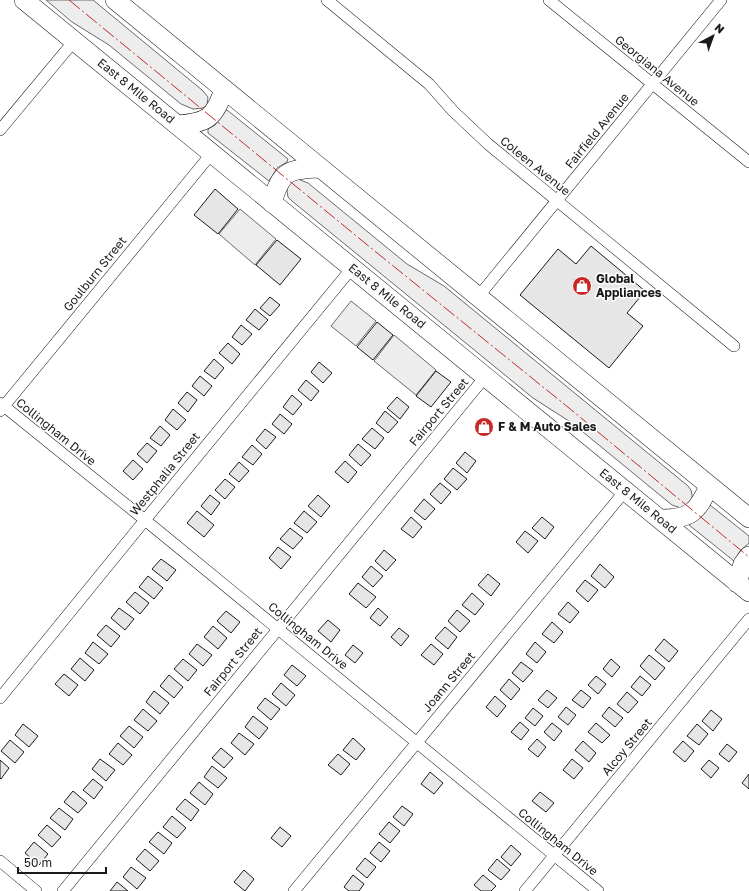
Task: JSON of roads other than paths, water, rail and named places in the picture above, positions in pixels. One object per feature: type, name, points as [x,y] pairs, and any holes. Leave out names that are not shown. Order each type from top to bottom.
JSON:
[{"type":"highway","name":"East 8 Mile Road","points":[[24,0],[743,588]]},
{"type":"highway","points":[[116,0],[319,168],[749,518]]},
{"type":"highway","points":[[177,125],[193,124],[208,118],[217,107],[224,89]]},
{"type":"highway","points":[[272,203],[278,185],[286,174],[300,168],[319,168]]},
{"type":"highway","points":[[660,519],[674,520],[684,518],[691,514],[700,503],[709,486]]},
{"type":"highway","points":[[743,588],[743,564],[749,556]]},
{"type":"street","name":"Coleen Avenue","points":[[327,0],[417,74],[488,144],[734,346]]},
{"type":"street","name":"Georgiana Avenue","points":[[549,0],[749,162]]},
{"type":"street","name":"Fairfield Avenue","points":[[478,297],[721,0]]},
{"type":"street","points":[[0,130],[74,41]]},
{"type":"street","name":"Goulburn Street","points":[[1,407],[212,153]]},
{"type":"street","name":"Westphalia Street","points":[[0,698],[352,268]]},
{"type":"street","name":"Fairport Street","points":[[63,891],[485,377]]},
{"type":"street","name":"Collingham Drive","points":[[1,407],[145,520],[598,891]]},
{"type":"street","name":"Joann Street","points":[[294,891],[624,491]]},
{"type":"street","name":"Alcoy Street","points":[[525,891],[749,619]]},
{"type":"street","points":[[0,861],[36,891]]},
{"type":"place","name":"Global Appliances","points":[[582,286]]},
{"type":"place","name":"F & M Auto Sales","points":[[484,427]]}]
